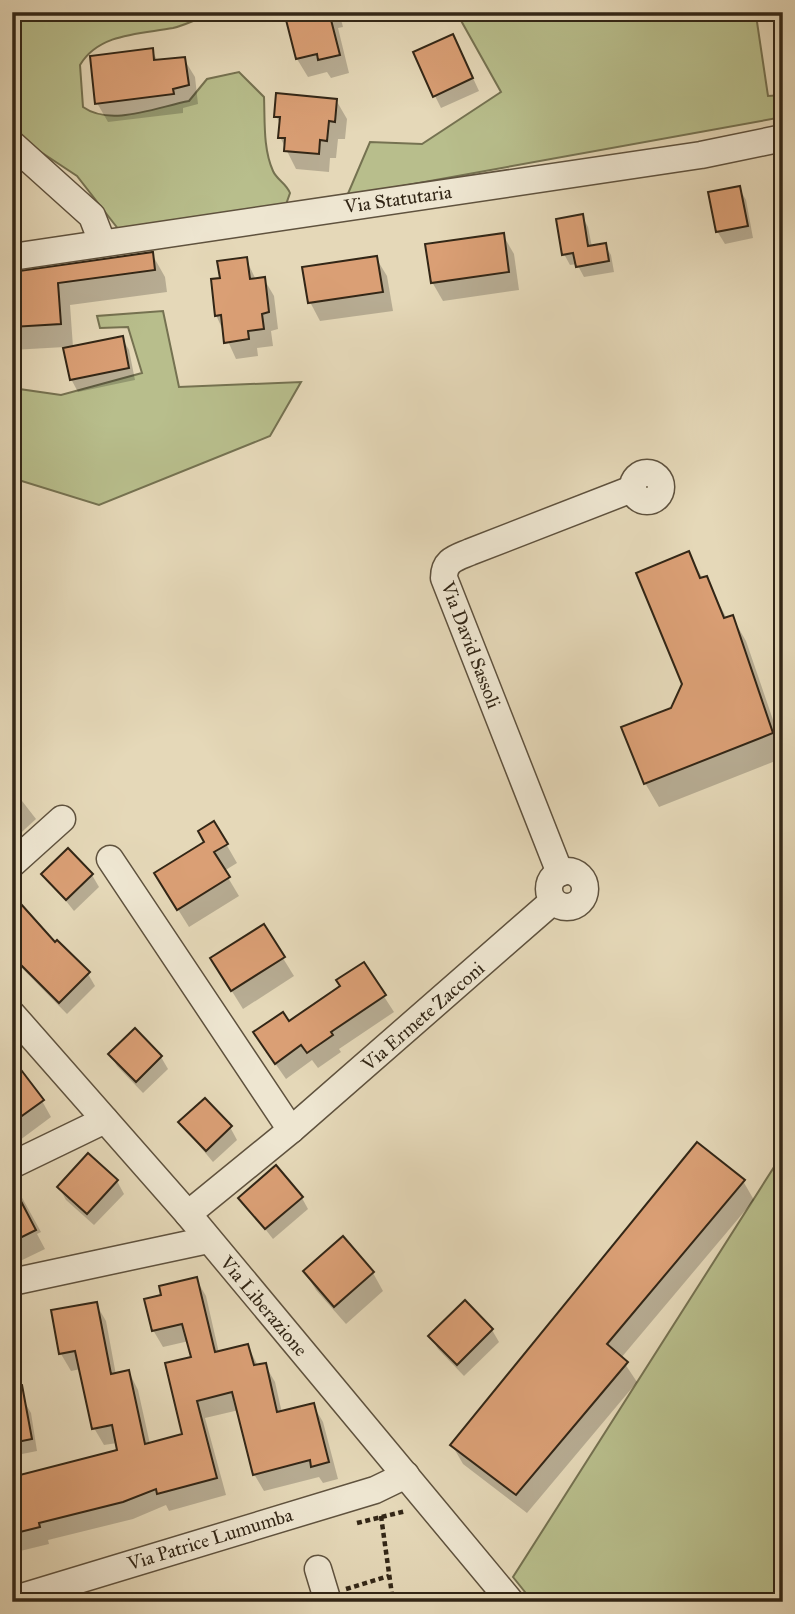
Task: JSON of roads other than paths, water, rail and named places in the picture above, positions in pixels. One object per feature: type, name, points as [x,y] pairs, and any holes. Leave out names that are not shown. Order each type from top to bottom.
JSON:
[{"type":"street","name":"Via Statutaria","points":[[12,257],[701,155],[783,138]]},
{"type":"street","points":[[12,144],[92,216],[102,242]]},
{"type":"street","name":"Via David Sassoli","points":[[553,901],[550,884],[560,873],[444,578],[444,569],[448,562],[470,552],[632,489]]},
{"type":"street","points":[[12,864],[62,819]]},
{"type":"street","points":[[110,859],[291,1130]]},
{"type":"street","name":"Via Ermete Zacconi","points":[[188,1214],[291,1130],[553,901]]},
{"type":"street","name":"Via Liberazione","points":[[12,1014],[188,1214],[511,1602]]},
{"type":"street","points":[[12,1165],[105,1119]]},
{"type":"street","points":[[12,1282],[208,1240]]},
{"type":"street","name":"Via Patrice Lumumba","points":[[12,1600],[375,1490],[406,1475]]},
{"type":"street","points":[[318,1569],[328,1602]]}]
